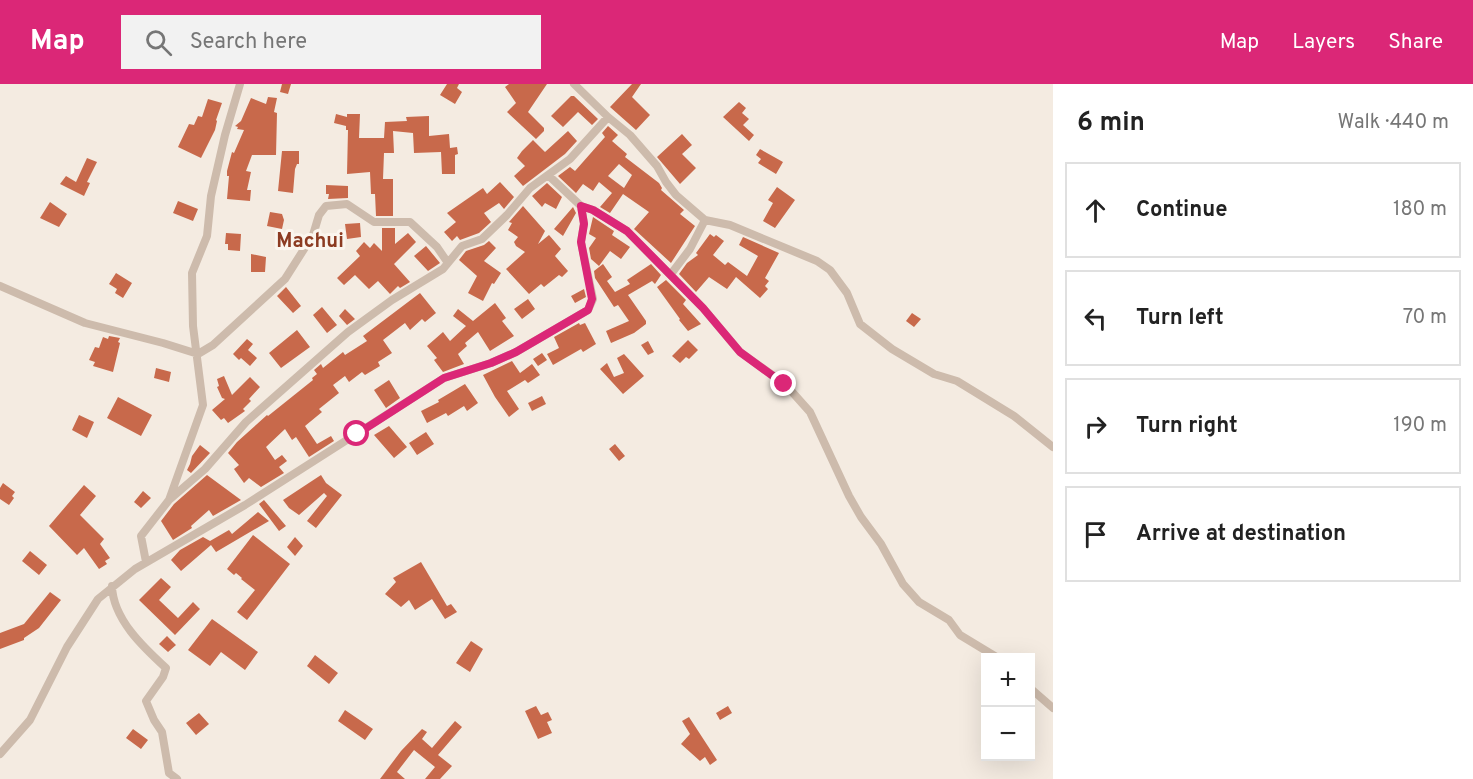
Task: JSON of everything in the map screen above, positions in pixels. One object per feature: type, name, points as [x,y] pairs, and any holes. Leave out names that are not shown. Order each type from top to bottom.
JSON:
[{"type":"street","points":[[169,500],[203,405],[193,326],[192,273],[207,236],[211,196],[240,84]]},
{"type":"street","points":[[574,84],[638,144],[657,166],[676,195],[705,220],[730,225],[817,261],[830,270],[847,293],[860,324],[892,349],[934,374],[957,381],[1014,416],[1053,447]]},
{"type":"street","points":[[146,562],[141,536],[169,500],[204,469],[246,422],[348,332],[392,300],[436,274],[462,246],[482,239],[530,188],[570,159],[608,117]]},
{"type":"street","points":[[548,175],[581,206],[593,210],[627,231],[703,308],[740,352],[784,384],[810,412],[849,496],[881,544],[903,584],[919,602],[949,620],[960,635],[991,653]]},
{"type":"street","points":[[0,286],[85,323],[198,354],[213,345],[285,279],[313,235],[319,215],[326,206],[347,204],[374,222],[410,222],[437,247],[448,263]]},
{"type":"street","points":[[0,754],[30,720],[67,647],[98,599],[112,586],[146,562],[245,506],[444,378],[491,363],[516,352],[588,310],[592,299],[581,242],[584,224],[581,206]]},
{"type":"street","points":[[671,274],[690,249],[705,220]]},
{"type":"street","points":[[112,586],[117,609],[132,632],[166,668],[163,677],[146,701],[162,732],[169,773],[177,779]]},
{"type":"street","points":[[1035,692],[1053,708]]},
{"type":"building","points":[[282,84],[291,84],[288,94],[280,92]]},
{"type":"building","points":[[447,84],[459,84],[457,88],[462,92],[455,104],[440,95]]},
{"type":"building","points":[[509,84],[547,84],[528,112],[544,128],[536,139],[507,112],[516,103],[505,87]]},
{"type":"building","points":[[632,84],[641,84],[632,97],[650,115],[636,130],[610,107]]},
{"type":"building","points":[[571,96],[574,96],[598,119],[592,125],[578,112],[563,127],[551,116]]},
{"type":"building","points":[[268,97],[277,98],[274,112],[277,113],[276,155],[252,155],[246,171],[251,172],[247,190],[251,190],[250,201],[227,199],[229,176],[227,176],[227,171],[232,152],[234,153],[244,130],[237,129],[238,127],[235,126],[241,121],[251,98],[266,104]]},
{"type":"building","points":[[208,99],[222,103],[215,130],[201,158],[178,147],[189,124],[194,125],[198,116],[202,117]]},
{"type":"building","points":[[739,102],[746,108],[742,113],[749,119],[743,125],[754,135],[749,141],[723,117]]},
{"type":"building","points":[[336,114],[347,117],[347,114],[360,114],[359,138],[384,138],[385,122],[407,121],[406,117],[429,116],[429,136],[449,134],[450,148],[457,147],[455,174],[442,174],[441,152],[414,153],[413,133],[393,131],[394,153],[384,153],[383,179],[393,179],[393,216],[376,216],[375,194],[371,194],[370,172],[347,174],[348,130],[346,126],[334,123]]},
{"type":"building","points":[[608,126],[618,135],[612,141],[627,154],[625,157],[659,183],[661,190],[684,210],[680,214],[695,226],[671,263],[634,229],[649,212],[623,194],[610,213],[600,207],[612,193],[599,182],[593,191],[583,184],[576,193],[558,176],[570,167],[575,171],[605,137],[602,133]],"holes":[[[619,164],[632,175],[624,188],[608,176]]]},
{"type":"building","points":[[568,131],[577,141],[565,154],[523,186],[514,176],[525,166],[517,158],[522,151],[533,140],[545,152]]},
{"type":"building","points":[[682,134],[692,145],[682,154],[696,168],[680,184],[657,157]]},
{"type":"building","points":[[760,149],[783,162],[776,174],[758,163],[761,159],[756,155]]},
{"type":"building","points":[[282,151],[299,151],[299,164],[295,169],[293,193],[278,191]]},
{"type":"building","points":[[87,158],[97,162],[87,182],[90,183],[84,196],[60,184],[66,176],[76,182]]},
{"type":"building","points":[[500,182],[514,197],[504,209],[499,203],[484,213],[491,222],[479,233],[460,240],[457,236],[452,241],[444,232],[456,222],[447,213],[483,188],[487,194]]},
{"type":"building","points":[[547,183],[562,197],[556,209],[545,203],[542,207],[532,196]]},
{"type":"building","points":[[326,185],[348,186],[348,198],[328,199]]},
{"type":"building","points":[[777,187],[795,200],[775,228],[763,221],[773,203],[768,200]]},
{"type":"building","points":[[178,201],[198,209],[193,221],[173,213]]},
{"type":"building","points":[[50,202],[67,214],[59,227],[40,218]]},
{"type":"building","points":[[523,206],[545,231],[538,244],[549,235],[561,249],[555,256],[568,271],[544,287],[541,284],[529,294],[506,269],[525,252],[514,242],[518,237],[508,230],[512,223],[509,222]]},
{"type":"building","points":[[573,207],[576,213],[563,236],[554,229]]},
{"type":"building","points":[[270,212],[282,214],[284,220],[282,229],[267,226]]},
{"type":"building","points":[[593,217],[614,231],[612,235],[630,247],[621,259],[610,251],[599,266],[591,259],[589,248],[596,238],[589,234]]},
{"type":"building","points":[[360,223],[361,237],[347,239],[345,224]]},
{"type":"building","points":[[382,228],[395,228],[395,244],[408,233],[416,242],[394,264],[410,282],[400,288],[398,286],[390,294],[378,281],[369,289],[355,275],[344,285],[337,278],[360,256],[356,251],[364,242],[370,248],[374,243],[382,251]]},
{"type":"building","points":[[226,233],[241,234],[240,251],[228,250],[228,244],[225,244]]},
{"type":"building","points":[[710,234],[724,241],[713,255],[725,265],[728,262],[747,276],[758,256],[739,245],[743,237],[779,253],[765,278],[769,281],[765,286],[768,289],[760,298],[736,277],[727,289],[709,277],[696,292],[679,274],[687,263],[698,255],[696,253]]},
{"type":"building","points":[[489,241],[496,248],[484,261],[501,273],[494,284],[492,283],[483,301],[468,293],[477,276],[459,260],[466,251]]},
{"type":"building","points":[[426,246],[440,263],[428,271],[414,256]]},
{"type":"building","points":[[251,254],[266,257],[265,272],[251,272]]},
{"type":"building","points":[[603,264],[612,277],[607,281],[615,292],[630,284],[627,280],[651,264],[661,275],[655,284],[652,281],[628,295],[646,324],[634,333],[611,343],[606,331],[629,321],[618,305],[614,307],[595,278],[594,271]]},
{"type":"building","points":[[116,273],[132,283],[123,298],[115,293],[117,289],[109,284]]},
{"type":"building","points":[[666,280],[686,300],[683,304],[701,324],[688,331],[679,320],[657,287]]},
{"type":"building","points":[[286,287],[301,306],[293,313],[277,296]]},
{"type":"building","points":[[584,289],[586,297],[575,303],[571,296]]},
{"type":"building","points":[[420,293],[436,313],[425,322],[422,319],[410,330],[405,323],[383,340],[392,353],[378,362],[380,366],[365,375],[362,372],[349,382],[345,376],[333,385],[339,393],[319,409],[322,412],[305,426],[317,444],[331,436],[334,441],[309,457],[296,437],[292,440],[285,429],[266,447],[275,460],[282,455],[287,461],[279,467],[284,473],[261,487],[249,478],[244,483],[234,469],[239,465],[228,453],[237,442],[267,415],[313,380],[312,378],[317,374],[314,370],[321,364],[323,368],[343,352],[345,355],[367,341],[363,336]]},
{"type":"building","points":[[528,299],[535,309],[522,319],[514,309]]},
{"type":"building","points":[[495,303],[506,318],[502,321],[514,336],[490,351],[478,332],[465,343],[467,346],[458,354],[464,364],[443,372],[434,360],[437,358],[427,346],[443,332],[450,341],[466,326],[453,316],[458,309],[473,321]]},
{"type":"building","points":[[322,307],[337,325],[327,333],[313,315]]},
{"type":"building","points":[[345,309],[355,319],[347,325],[339,316]]},
{"type":"building","points":[[912,313],[921,319],[914,327],[906,321]]},
{"type":"building","points":[[579,323],[580,325],[585,323],[596,344],[583,352],[581,349],[553,365],[547,354],[559,348],[554,337]]},
{"type":"building","points":[[297,330],[310,347],[281,368],[269,353]]},
{"type":"building","points":[[109,336],[120,338],[113,372],[93,366],[95,362],[89,360],[95,347],[99,348],[103,337],[108,339]]},
{"type":"building","points":[[247,339],[253,344],[248,350],[257,358],[250,366],[233,354]]},
{"type":"building","points":[[688,340],[698,350],[689,359],[686,357],[680,363],[672,356]]},
{"type":"building","points":[[648,341],[654,352],[648,355],[641,345]]},
{"type":"building","points":[[542,353],[547,360],[538,366],[533,359]]},
{"type":"building","points":[[624,354],[644,376],[623,394],[600,369],[607,363],[614,377],[624,373],[617,358]]},
{"type":"building","points":[[512,361],[520,373],[532,364],[540,375],[528,383],[525,380],[507,391],[519,409],[509,417],[483,375]]},
{"type":"building","points":[[156,368],[171,372],[169,382],[154,378]]},
{"type":"building","points":[[224,376],[232,395],[250,377],[260,387],[249,399],[251,401],[243,409],[245,411],[228,423],[224,418],[221,420],[212,410],[225,399],[222,398],[217,387],[219,386],[217,379]]},
{"type":"building","points":[[389,380],[400,398],[386,408],[374,390]]},
{"type":"building","points":[[465,384],[478,403],[467,411],[464,406],[448,416],[446,413],[427,423],[421,411]]},
{"type":"building","points":[[542,396],[546,404],[532,411],[528,403]]},
{"type":"building","points":[[118,397],[152,415],[141,436],[107,418]]},
{"type":"building","points":[[79,415],[94,422],[87,438],[72,430]]},
{"type":"building","points":[[389,426],[407,447],[394,458],[374,435]]},
{"type":"building","points":[[426,432],[434,444],[417,455],[409,443]]},
{"type":"building","points":[[615,444],[625,456],[619,461],[609,449]]},
{"type":"building","points":[[200,445],[210,453],[191,473],[187,470],[192,456]]},
{"type":"building","points":[[207,475],[241,500],[213,516],[209,510],[191,526],[192,528],[173,540],[161,521],[174,504]]},
{"type":"building","points":[[321,475],[326,483],[342,495],[316,528],[307,521],[327,496],[324,493],[299,515],[283,500]]},
{"type":"building","points":[[3,483],[15,492],[9,505],[0,499],[0,488]]},
{"type":"building","points":[[84,485],[96,496],[80,515],[104,539],[100,544],[110,558],[105,561],[107,564],[99,569],[84,548],[77,555],[49,526]]},
{"type":"building","points":[[143,491],[151,498],[141,508],[134,502]]},
{"type":"building","points":[[264,500],[286,526],[279,531],[259,504]]},
{"type":"building","points":[[258,512],[269,521],[216,552],[211,545],[181,571],[171,560],[180,550],[203,537],[210,541],[229,530],[232,534]]},
{"type":"building","points":[[253,535],[290,564],[247,620],[237,612],[255,590],[236,573],[234,575],[227,569]]},
{"type":"building","points":[[295,537],[303,546],[295,556],[287,547]]},
{"type":"building","points":[[30,551],[47,565],[39,575],[22,561]]},
{"type":"building","points":[[421,562],[447,606],[451,604],[457,612],[445,619],[432,599],[415,610],[409,600],[401,607],[385,594],[396,582],[393,578]]},
{"type":"building","points":[[161,578],[171,587],[159,600],[178,618],[193,602],[200,609],[175,635],[139,600]]},
{"type":"building","points":[[50,592],[61,600],[39,628],[24,640],[0,649],[0,633],[24,624]]},
{"type":"building","points":[[212,619],[258,652],[245,670],[221,652],[210,666],[188,650]]},
{"type":"building","points":[[167,636],[176,645],[168,652],[159,644]]},
{"type":"building","points":[[471,641],[483,649],[470,672],[456,663]]},
{"type":"building","points":[[315,655],[338,673],[329,684],[307,666]]},
{"type":"building","points":[[536,706],[541,715],[548,712],[552,720],[547,722],[552,733],[538,739],[525,711]]},
{"type":"building","points":[[728,706],[732,713],[720,720],[716,713]]},
{"type":"building","points":[[345,710],[373,729],[365,740],[338,721]]},
{"type":"building","points":[[199,713],[209,724],[196,735],[186,723]]},
{"type":"building","points":[[689,717],[717,760],[710,765],[705,757],[700,761],[681,744],[690,734],[682,721]]},
{"type":"building","points":[[455,721],[462,727],[438,755],[452,766],[440,779],[425,779],[435,767],[414,750],[397,772],[405,779],[380,779],[401,751],[422,729],[427,732],[422,739],[432,748]]},
{"type":"building","points":[[133,729],[148,740],[141,749],[126,738]]},
{"type":"district","name":"Machui","points":[[310,240]]},
{"type":"route","points":[[357,434],[444,378],[491,363],[516,352],[588,310],[592,299],[581,242],[584,224],[581,206],[593,210],[627,231],[679,282],[740,352],[784,384]]}]
